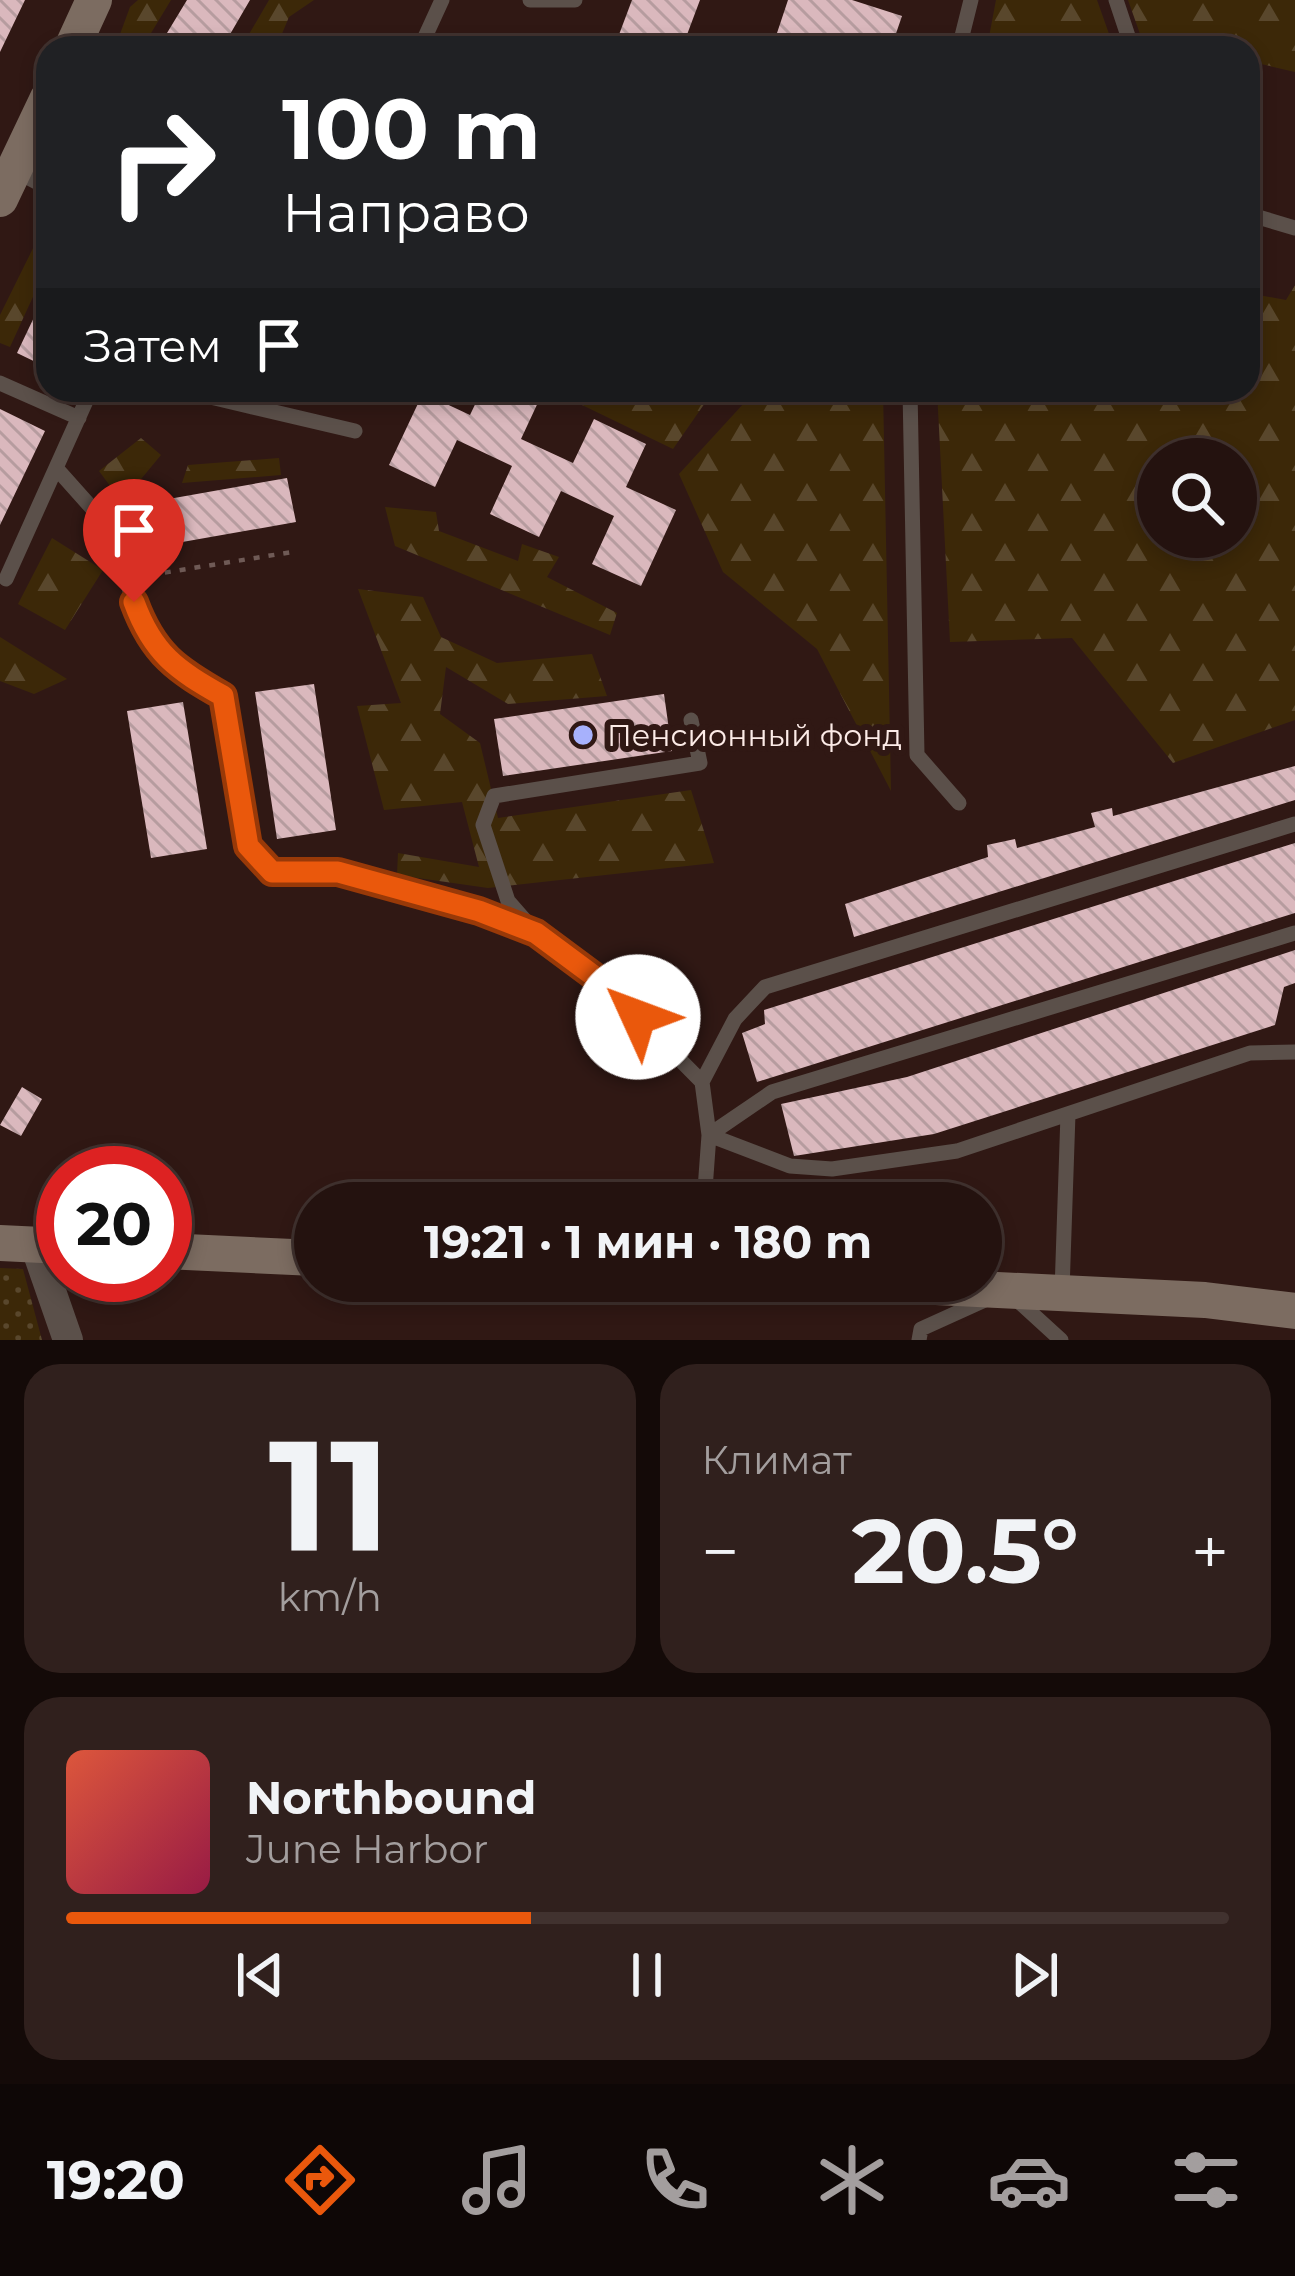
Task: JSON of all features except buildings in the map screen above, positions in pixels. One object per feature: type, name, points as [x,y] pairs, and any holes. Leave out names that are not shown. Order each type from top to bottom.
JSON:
[{"type":"main road","points":[[78,36],[94,0]]},
{"type":"main road","points":[[7,184],[36,123]]},
{"type":"main road","points":[[192,1252],[294,1257]]},
{"type":"main road","points":[[1002,1290],[1205,1300],[1295,1311]]},
{"type":"street","points":[[33,1245],[68,1340]]},
{"type":"lane","points":[[426,36],[442,0]]},
{"type":"lane","points":[[530,0],[575,0]]},
{"type":"lane","points":[[962,36],[971,0]]},
{"type":"lane","points":[[1116,0],[1128,36]]},
{"type":"lane","points":[[1260,218],[1295,228]]},
{"type":"lane","points":[[0,383],[36,399]]},
{"type":"lane","points":[[43,402],[79,418]]},
{"type":"lane","points":[[6,579],[86,402]]},
{"type":"lane","points":[[231,402],[355,431]]},
{"type":"lane","points":[[252,407],[254,402]]},
{"type":"lane","points":[[910,402],[917,755],[959,802]]},
{"type":"lane","points":[[57,469],[107,525],[142,625],[174,668],[223,696],[248,846],[272,872],[338,872],[479,911],[536,933]]},
{"type":"lane","points":[[691,720],[700,764],[494,796],[483,825],[508,901],[536,933],[606,985],[702,1082]]},
{"type":"lane","points":[[706,1182],[709,1135],[702,1082],[735,1019],[764,987],[1295,824]]},
{"type":"lane","points":[[709,1135],[772,1091],[1295,933]]},
{"type":"lane","points":[[709,1135],[790,1166],[832,1169],[957,1151],[1250,1053],[1295,1052]]},
{"type":"lane","points":[[1062,1293],[1068,1114]]},
{"type":"lane","points":[[919,1340],[921,1329],[1006,1290],[1061,1340]]},
{"type":"path","points":[[126,579],[292,552]]},
{"type":"green space","points":[[138,0],[171,0],[149,36],[119,36],[130,7]]},
{"type":"green space","points":[[269,0],[314,0],[289,17],[281,36],[248,36]]},
{"type":"green space","points":[[996,0],[1097,0],[1110,36],[989,36]]},
{"type":"green space","points":[[1128,0],[1295,0],[1295,72],[1260,64],[1260,36],[1141,36]]},
{"type":"green space","points":[[36,242],[36,290],[10,347],[0,343],[0,315]]},
{"type":"green space","points":[[1295,285],[1295,720],[1173,763],[1072,638],[950,642],[938,402],[1260,402],[1260,295],[1286,300]]},
{"type":"green space","points":[[576,402],[706,402],[673,449]]},
{"type":"green space","points":[[745,402],[883,402],[891,791],[817,649],[723,572],[679,474]]},
{"type":"green space","points":[[141,438],[161,455],[122,502],[99,471]]},
{"type":"green space","points":[[279,458],[281,475],[182,483],[188,465]]},
{"type":"green space","points":[[385,507],[436,512],[439,531],[518,561],[522,544],[559,557],[547,577],[617,613],[610,635],[395,546]]},
{"type":"green space","points":[[52,538],[103,570],[65,630],[18,604]]},
{"type":"green space","points":[[358,589],[423,597],[441,637],[497,663],[592,654],[607,696],[508,704],[446,667],[440,714],[480,743],[498,818],[691,790],[714,863],[488,888],[397,875],[398,853],[479,867],[462,802],[384,810],[357,706],[401,703]]},
{"type":"green space","points":[[0,637],[67,679],[34,694],[0,681]]},
{"type":"green space","points":[[0,1268],[23,1269],[42,1340],[0,1340]]},
{"type":"place","name":"Пенсионный фонд","points":[[583,735]]},
{"type":"route","points":[[134,602],[142,625],[174,668],[223,696],[248,846],[272,872],[338,872],[479,911],[536,933],[606,985],[638,1017]]}]
